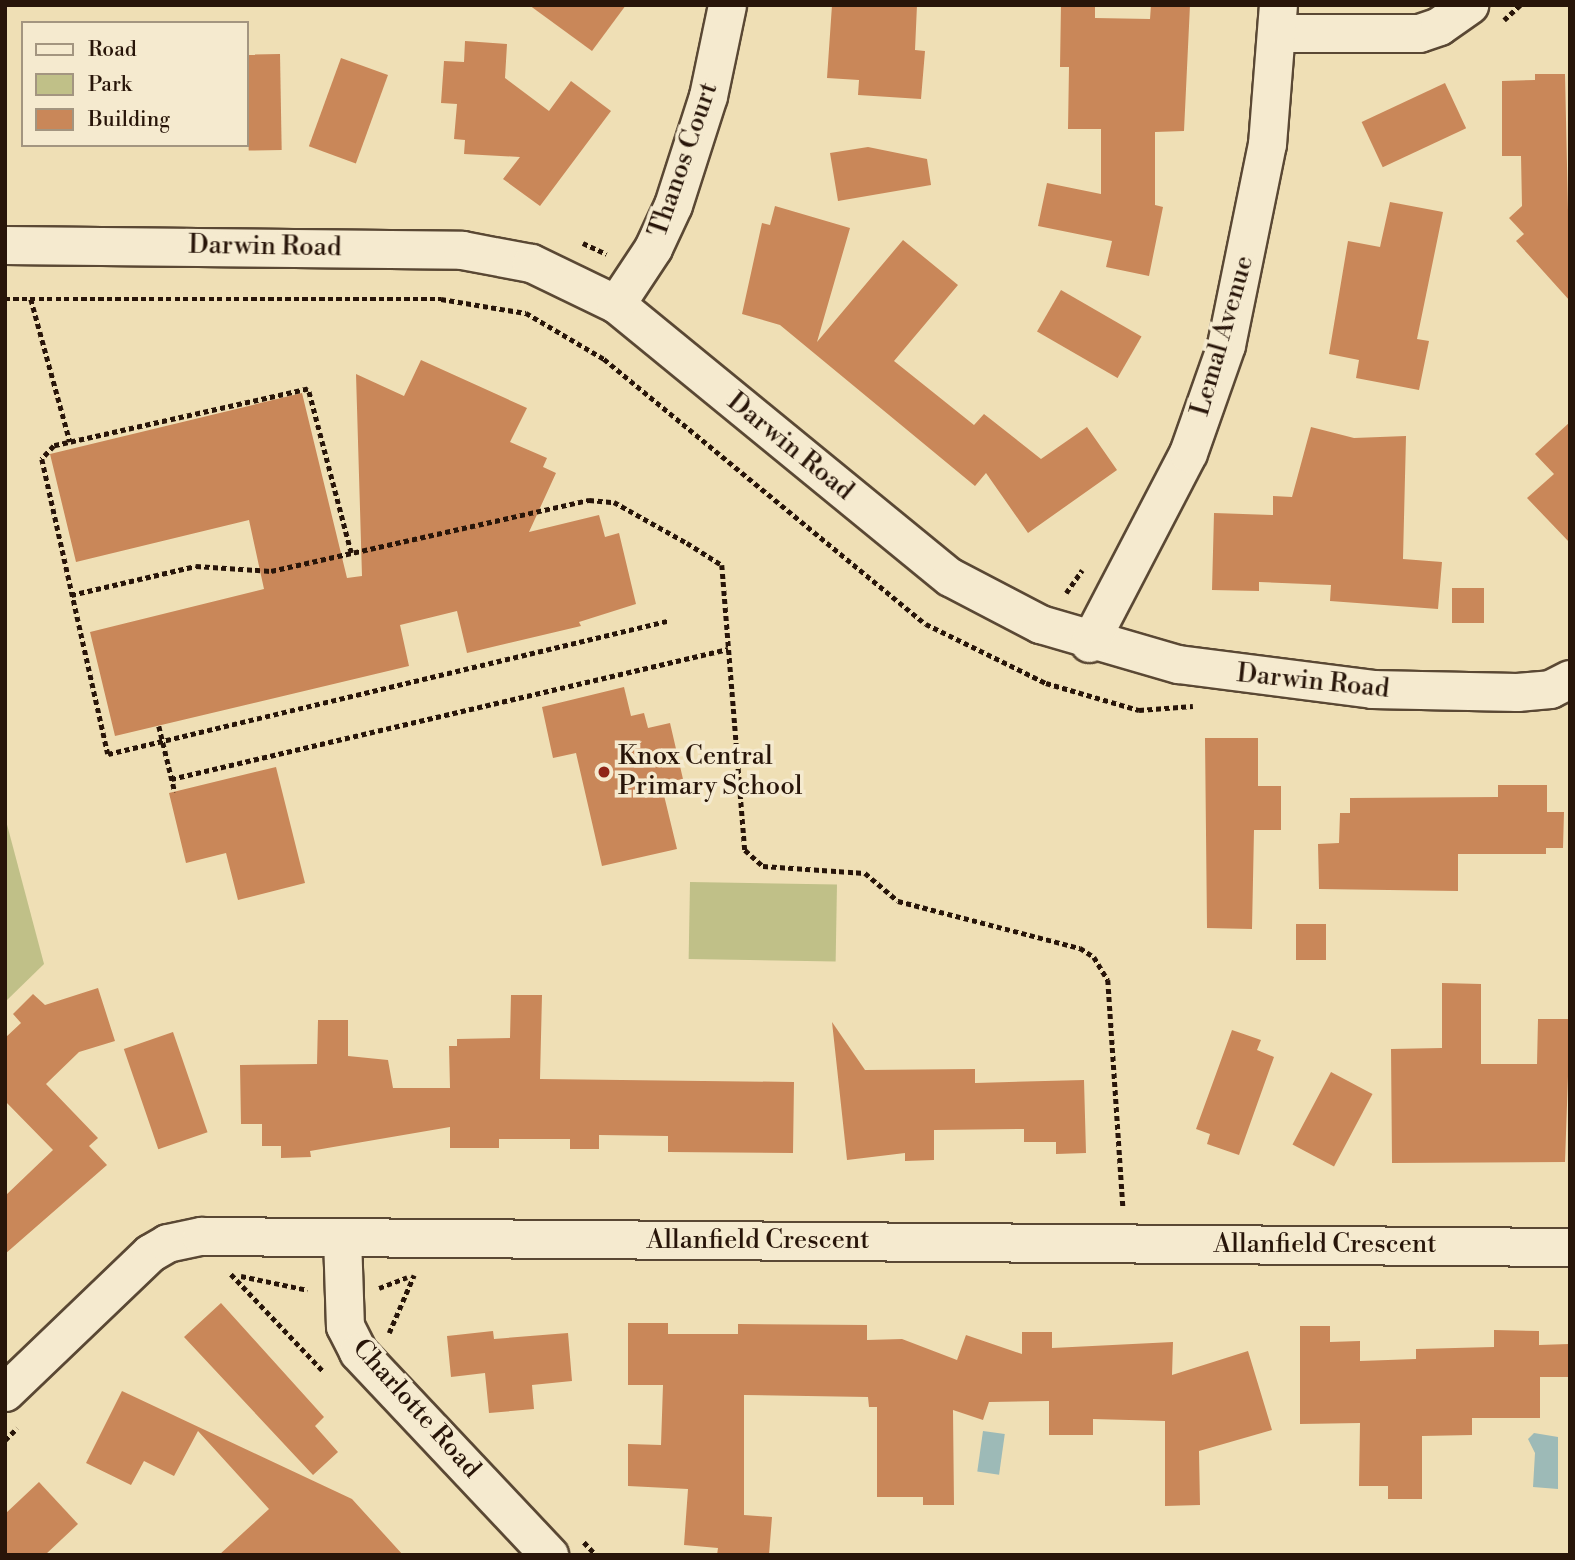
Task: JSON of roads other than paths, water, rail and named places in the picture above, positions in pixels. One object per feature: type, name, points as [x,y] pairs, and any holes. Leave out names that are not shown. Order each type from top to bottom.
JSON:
[{"type":"street","name":"Thanos Court","points":[[616,304],[653,248],[673,205],[708,96],[727,5]]},
{"type":"street","points":[[1278,19],[1419,33],[1439,26],[1469,5]]},
{"type":"street","name":"Lemal Avenue","points":[[1089,643],[1188,453],[1226,345],[1267,144],[1278,19]]},
{"type":"street","name":"Darwin Road","points":[[5,245],[495,253],[563,275],[616,304],[950,577],[1011,611],[1089,643],[1189,666],[1372,689],[1517,692],[1550,689],[1570,679]]},
{"type":"street","name":"Allanfield Crescent","points":[[15,1406],[134,1267],[167,1243],[221,1235],[1570,1247]]},
{"type":"street","name":"Charlotte Road","points":[[342,1237],[345,1326],[358,1352],[549,1555]]},
{"type":"water","points":[[983,1431],[1005,1434],[999,1475],[977,1472]]},
{"type":"water","points":[[1534,1433],[1558,1437],[1558,1489],[1533,1487],[1535,1453],[1528,1439]]},
{"type":"place","name":"Knox Central Primary School","points":[[604,772]]}]
